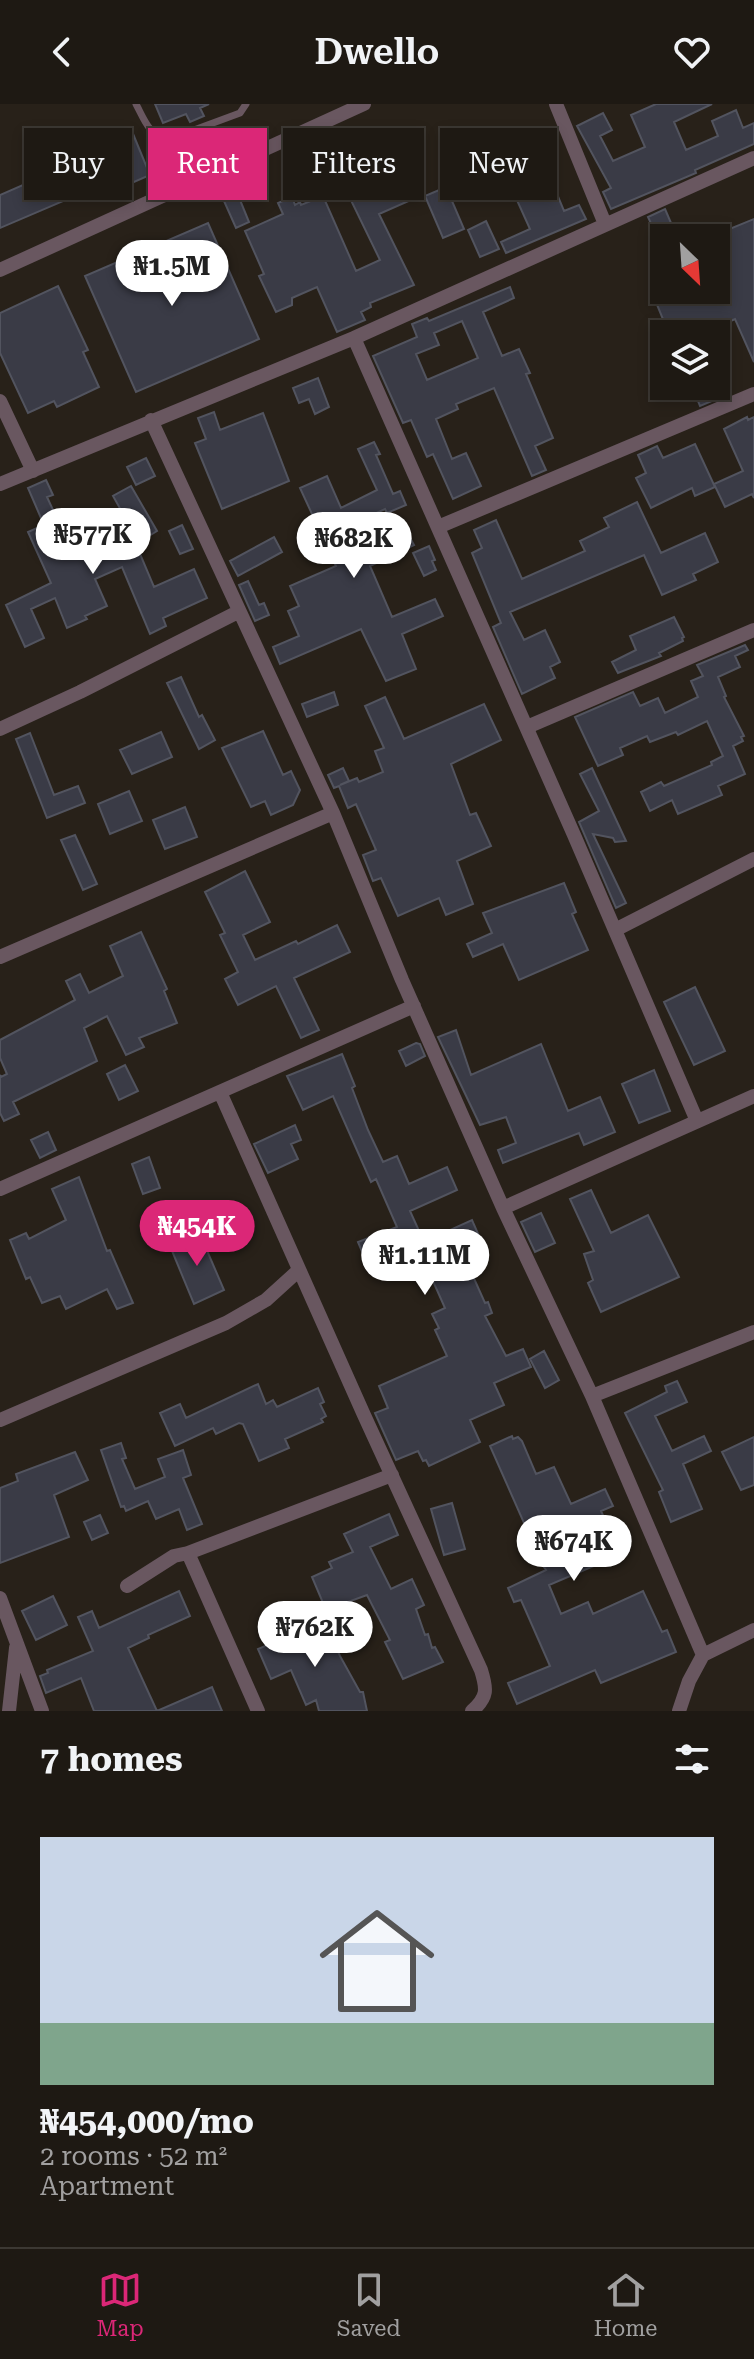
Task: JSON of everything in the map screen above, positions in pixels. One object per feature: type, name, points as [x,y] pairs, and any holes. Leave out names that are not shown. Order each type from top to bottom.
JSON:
[{"type":"street","points":[[0,270],[364,104]]},
{"type":"street","points":[[556,104],[605,224]]},
{"type":"street","points":[[0,484],[354,338],[754,158]]},
{"type":"street","points":[[354,338],[697,1121]]},
{"type":"street","points":[[438,527],[754,394]]},
{"type":"street","points":[[0,401],[33,471]]},
{"type":"street","points":[[151,420],[333,813],[414,1006],[503,1208],[592,1396],[703,1655]]},
{"type":"street","points":[[0,729],[238,612]]},
{"type":"street","points":[[527,727],[754,630]]},
{"type":"street","points":[[0,957],[333,813]]},
{"type":"street","points":[[615,930],[754,859]]},
{"type":"street","points":[[0,1189],[414,1006]]},
{"type":"street","points":[[220,1092],[481,1670],[487,1688],[484,1700],[472,1711]]},
{"type":"street","points":[[503,1208],[754,1096]]},
{"type":"street","points":[[0,1420],[226,1323],[266,1300],[299,1270]]},
{"type":"street","points":[[592,1396],[754,1332]]},
{"type":"street","points":[[127,1586],[174,1556],[392,1475]]},
{"type":"street","points":[[188,1553],[258,1711]]},
{"type":"street","points":[[0,1598],[42,1711]]},
{"type":"street","points":[[679,1711],[689,1681],[703,1655],[754,1630]]},
{"type":"street","points":[[9,1711],[17,1643]]},
{"type":"lane","points":[[136,104],[148,127],[158,137],[167,140],[240,113],[246,104]]},
{"type":"building","points":[[155,104],[209,104],[200,108],[204,116],[190,122],[186,114],[163,123]]},
{"type":"building","points":[[656,104],[712,104],[674,122],[686,150],[718,136],[712,121],[736,110],[743,128],[754,123],[754,144],[695,170],[696,173],[611,209],[603,192],[611,188],[577,126],[603,113],[612,130],[600,136],[613,161],[645,147],[631,115]]},
{"type":"building","points":[[132,131],[148,170],[148,176],[132,183]]},
{"type":"building","points":[[24,185],[24,200],[65,200],[0,228],[0,195]]},
{"type":"building","points":[[440,190],[440,200],[452,200],[464,229],[443,238],[425,196]]},
{"type":"building","points":[[557,194],[564,211],[579,205],[586,219],[506,253],[501,242],[530,229],[517,200],[557,200]]},
{"type":"building","points":[[240,200],[249,222],[236,228],[224,201]]},
{"type":"building","points":[[285,200],[293,200],[295,205],[300,202],[301,205],[325,200],[356,271],[380,260],[351,200],[411,200],[379,214],[414,285],[370,303],[371,307],[361,312],[365,320],[337,332],[317,287],[292,298],[292,305],[276,312],[259,276],[264,274],[245,231],[283,214],[278,203]]},
{"type":"building","points":[[665,209],[671,224],[651,224],[648,217]]},
{"type":"building","points":[[754,219],[754,362],[735,319],[663,320],[657,304],[730,304],[730,229]]},
{"type":"building","points":[[486,221],[499,249],[480,257],[468,230]]},
{"type":"building","points":[[208,223],[259,339],[136,392],[85,276]]},
{"type":"building","points":[[58,286],[88,350],[83,352],[99,387],[57,407],[54,401],[28,413],[0,353],[0,313]]},
{"type":"building","points":[[510,287],[514,298],[483,312],[502,356],[519,349],[530,373],[526,374],[553,438],[535,446],[546,470],[532,476],[494,388],[456,404],[458,409],[436,419],[452,459],[466,453],[481,486],[453,499],[433,454],[427,457],[411,420],[403,423],[373,356],[417,337],[412,324],[427,318],[429,321]],"holes":[[[462,321],[478,358],[427,380],[416,354],[439,345],[434,333]]]},
{"type":"building","points":[[318,378],[329,407],[315,414],[309,399],[299,403],[293,388]]},
{"type":"building","points":[[698,400],[714,400],[700,406]]},
{"type":"building","points":[[214,412],[220,430],[263,413],[289,481],[222,509],[195,443],[206,439],[198,418]]},
{"type":"building","points":[[747,417],[748,420],[754,417],[754,498],[752,494],[725,507],[714,484],[743,471],[724,429]]},
{"type":"building","points":[[374,442],[380,454],[376,455],[393,494],[400,491],[406,505],[387,513],[385,509],[357,522],[370,550],[407,532],[414,545],[370,566],[392,617],[435,599],[443,616],[402,634],[416,669],[386,681],[361,629],[280,664],[273,647],[299,636],[288,611],[299,606],[290,586],[336,566],[300,488],[327,476],[341,508],[377,490],[358,449]]},
{"type":"building","points":[[695,444],[715,487],[695,496],[692,488],[651,508],[636,478],[646,473],[638,455],[657,446],[663,458]]},
{"type":"building","points":[[146,458],[155,476],[136,485],[127,467]]},
{"type":"building","points":[[46,480],[53,495],[47,497],[66,538],[101,523],[113,551],[135,542],[154,587],[194,569],[207,598],[163,618],[166,626],[150,634],[122,567],[95,579],[107,606],[85,616],[87,619],[67,628],[55,598],[31,609],[44,638],[25,647],[6,605],[51,583],[28,532],[44,525],[28,488]]},
{"type":"building","points":[[131,486],[157,531],[139,542],[113,496]]},
{"type":"building","points":[[637,502],[661,553],[705,533],[718,562],[693,574],[696,580],[662,595],[644,555],[510,612],[524,640],[545,630],[560,662],[550,667],[555,678],[522,694],[493,627],[501,623],[472,553],[482,548],[474,530],[496,520],[522,579],[585,551],[580,541],[609,527],[604,518]]},
{"type":"building","points":[[182,525],[193,549],[180,554],[169,531]]},
{"type":"building","points":[[274,537],[282,552],[238,576],[230,561]]},
{"type":"building","points":[[429,546],[436,570],[424,576],[413,553]]},
{"type":"building","points":[[248,581],[259,605],[264,603],[269,615],[255,621],[239,585]]},
{"type":"building","points":[[674,617],[683,641],[659,653],[661,656],[618,673],[612,662],[636,650],[630,636]]},
{"type":"building","points":[[745,645],[748,650],[735,656],[740,667],[718,677],[724,697],[744,736],[741,737],[743,741],[733,746],[745,774],[718,786],[722,795],[678,814],[672,800],[650,811],[641,792],[661,782],[664,786],[712,765],[711,762],[723,756],[707,721],[678,735],[676,732],[650,742],[647,736],[620,748],[623,755],[598,766],[575,717],[633,692],[640,706],[658,698],[665,713],[698,697],[691,681],[703,676],[697,665]]},
{"type":"building","points":[[181,677],[199,717],[202,715],[215,740],[199,749],[167,683]]},
{"type":"building","points":[[334,692],[338,705],[307,717],[302,704]]},
{"type":"building","points":[[385,697],[404,739],[484,704],[501,740],[451,764],[470,815],[476,813],[491,846],[457,861],[473,904],[446,915],[439,898],[398,916],[381,878],[373,881],[363,855],[376,850],[356,804],[348,808],[339,786],[334,788],[328,775],[343,768],[349,781],[340,785],[357,778],[359,782],[383,772],[375,751],[384,748],[365,706]]},
{"type":"building","points":[[263,731],[283,775],[291,771],[300,790],[293,805],[271,815],[265,801],[251,807],[222,748]]},
{"type":"building","points":[[161,732],[172,757],[132,774],[120,750]]},
{"type":"building","points":[[30,733],[54,795],[78,786],[85,803],[47,818],[16,739]]},
{"type":"building","points":[[592,768],[626,841],[615,842],[613,838],[593,834],[626,903],[616,908],[579,822],[599,811],[580,774]]},
{"type":"building","points":[[129,791],[142,821],[110,834],[98,804]]},
{"type":"building","points":[[185,807],[197,837],[165,849],[153,820]]},
{"type":"building","points":[[75,835],[97,884],[83,890],[61,840]]},
{"type":"building","points":[[245,871],[270,922],[243,935],[255,960],[337,925],[350,952],[294,978],[319,1030],[301,1038],[276,986],[238,1005],[225,979],[238,972],[220,935],[225,933],[205,892]]},
{"type":"building","points":[[564,883],[576,912],[572,914],[588,950],[519,980],[503,944],[473,957],[467,944],[492,933],[483,913]]},
{"type":"building","points":[[141,932],[167,989],[164,991],[177,1023],[139,1038],[144,1047],[126,1055],[107,1016],[84,1028],[97,1061],[13,1102],[19,1114],[4,1121],[0,1113],[0,1075],[7,1074],[0,1058],[0,1040],[75,1000],[66,981],[80,974],[89,993],[123,976],[110,946]]},
{"type":"building","points":[[695,987],[725,1051],[694,1065],[664,1002]]},
{"type":"building","points":[[456,1030],[471,1075],[541,1044],[568,1111],[600,1097],[615,1132],[584,1145],[579,1133],[503,1163],[498,1150],[516,1143],[506,1117],[480,1125],[438,1037]]},
{"type":"building","points":[[420,1044],[425,1056],[406,1066],[399,1051]]},
{"type":"building","points":[[342,1054],[355,1086],[352,1088],[383,1162],[397,1156],[409,1184],[447,1167],[457,1190],[410,1211],[424,1242],[472,1220],[479,1236],[459,1245],[485,1303],[488,1302],[492,1313],[485,1316],[506,1356],[523,1349],[531,1367],[494,1383],[504,1405],[470,1420],[480,1442],[429,1466],[418,1451],[396,1460],[375,1413],[388,1408],[379,1386],[447,1356],[435,1330],[439,1328],[432,1314],[445,1308],[424,1261],[415,1265],[403,1238],[363,1254],[358,1242],[397,1227],[376,1179],[371,1182],[333,1096],[303,1110],[287,1076]]},
{"type":"building","points":[[125,1065],[138,1091],[119,1100],[107,1074]]},
{"type":"building","points":[[654,1070],[670,1111],[639,1123],[622,1084]]},
{"type":"building","points":[[295,1125],[301,1140],[291,1144],[298,1159],[268,1173],[254,1144]]},
{"type":"building","points":[[48,1132],[56,1150],[40,1158],[31,1140]]},
{"type":"building","points":[[149,1157],[160,1188],[143,1194],[132,1164]]},
{"type":"building","points":[[79,1177],[107,1251],[110,1250],[133,1303],[117,1309],[107,1289],[66,1309],[60,1296],[42,1303],[30,1277],[26,1279],[10,1240],[26,1233],[29,1239],[66,1220],[52,1189]]},
{"type":"building","points":[[591,1190],[611,1233],[648,1215],[679,1277],[601,1312],[588,1283],[593,1280],[584,1254],[594,1251],[570,1199]]},
{"type":"building","points":[[541,1213],[555,1243],[535,1252],[521,1222]]},
{"type":"building","points":[[199,1232],[224,1290],[194,1304],[170,1246]]},
{"type":"building","points":[[544,1351],[559,1380],[545,1388],[530,1359]]},
{"type":"building","points":[[677,1381],[687,1402],[655,1416],[672,1451],[704,1436],[711,1451],[683,1464],[702,1509],[671,1522],[659,1492],[663,1490],[625,1413],[667,1392],[665,1386]]},
{"type":"building","points":[[258,1384],[266,1404],[273,1400],[277,1407],[318,1388],[324,1402],[320,1404],[326,1416],[321,1419],[323,1422],[285,1439],[289,1448],[259,1461],[243,1424],[239,1423],[216,1434],[213,1428],[175,1446],[160,1413],[180,1404],[186,1418]]},
{"type":"building","points":[[512,1436],[522,1441],[536,1474],[554,1467],[571,1504],[605,1489],[613,1506],[601,1511],[613,1538],[622,1534],[629,1551],[549,1585],[561,1614],[588,1602],[593,1614],[643,1591],[662,1632],[667,1630],[676,1652],[601,1683],[595,1670],[517,1704],[508,1683],[550,1666],[521,1600],[514,1602],[508,1588],[546,1570],[544,1567],[547,1566],[535,1540],[532,1541],[490,1446]]},
{"type":"building","points":[[754,1437],[754,1485],[741,1490],[722,1452]]},
{"type":"building","points":[[121,1443],[126,1458],[122,1459],[135,1489],[165,1477],[158,1459],[183,1450],[191,1475],[183,1478],[202,1524],[187,1530],[179,1509],[156,1519],[148,1501],[126,1511],[124,1506],[121,1507],[101,1450]]},
{"type":"building","points":[[75,1452],[88,1480],[54,1495],[69,1537],[0,1563],[0,1488],[18,1481],[16,1474]]},
{"type":"building","points":[[452,1503],[465,1549],[444,1555],[431,1509]]},
{"type":"building","points":[[389,1514],[398,1535],[370,1547],[391,1589],[412,1579],[424,1605],[416,1609],[425,1635],[428,1634],[432,1648],[435,1647],[443,1662],[403,1679],[385,1642],[390,1640],[367,1595],[326,1610],[312,1577],[332,1568],[329,1562],[353,1552],[344,1534]]},
{"type":"building","points":[[100,1515],[108,1533],[92,1540],[84,1522]]},
{"type":"building","points":[[179,1591],[190,1616],[128,1648],[157,1711],[94,1711],[81,1678],[46,1693],[40,1676],[48,1673],[47,1670],[93,1651],[78,1617],[92,1611],[99,1628]]},
{"type":"building","points":[[53,1596],[67,1625],[36,1640],[22,1611]]},
{"type":"building","points":[[324,1621],[340,1656],[360,1692],[363,1692],[367,1711],[319,1711],[316,1700],[306,1705],[291,1670],[271,1679],[258,1649]]},
{"type":"building","points":[[212,1687],[222,1711],[157,1711]]}]
